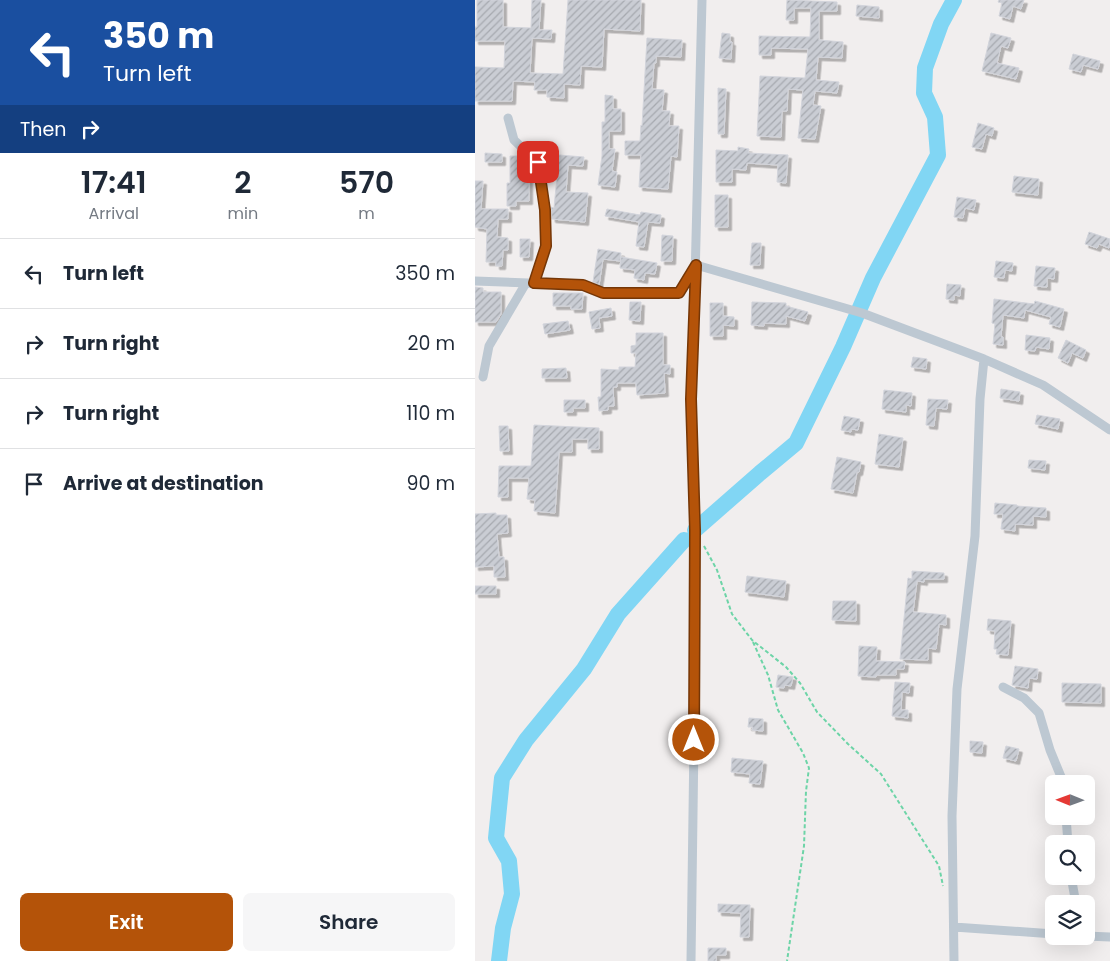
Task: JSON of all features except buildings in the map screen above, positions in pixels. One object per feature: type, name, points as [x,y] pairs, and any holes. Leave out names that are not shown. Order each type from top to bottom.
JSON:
[{"type":"street","points":[[691,961],[695,550],[691,399],[702,0]]},
{"type":"street","points":[[483,377],[489,346],[530,283],[546,246],[545,210],[538,162],[514,140],[508,118]]},
{"type":"street","points":[[475,281],[583,285],[603,293],[679,293],[696,265]]},
{"type":"street","points":[[696,265],[850,309],[984,359],[1043,385],[1110,430]]},
{"type":"street","points":[[954,961],[952,816],[957,689],[975,536],[980,399],[984,359]]},
{"type":"street","points":[[1003,687],[1024,698],[1039,713],[1050,750],[1060,775]]},
{"type":"street","points":[[954,927],[1045,933]]},
{"type":"street","points":[[1095,936],[1110,937]]},
{"type":"path","points":[[703,545],[717,570],[732,614],[752,640],[768,675],[778,710],[803,753],[809,768],[804,846],[787,961]]},
{"type":"path","points":[[752,640],[786,667],[799,683],[817,712],[881,774],[939,866],[945,892]]},
{"type":"waterway","points":[[695,530],[796,443],[843,347],[873,278],[938,155],[935,117],[924,93],[925,68],[941,24],[954,0]]},
{"type":"waterway","points":[[499,961],[503,928],[512,894],[509,861],[496,838],[502,778],[526,740],[584,669],[618,614],[684,540]]},
{"type":"route","points":[[538,162],[545,210],[546,246],[534,283],[583,285],[603,293],[679,293],[696,265],[691,399],[695,530],[694,740]]}]
